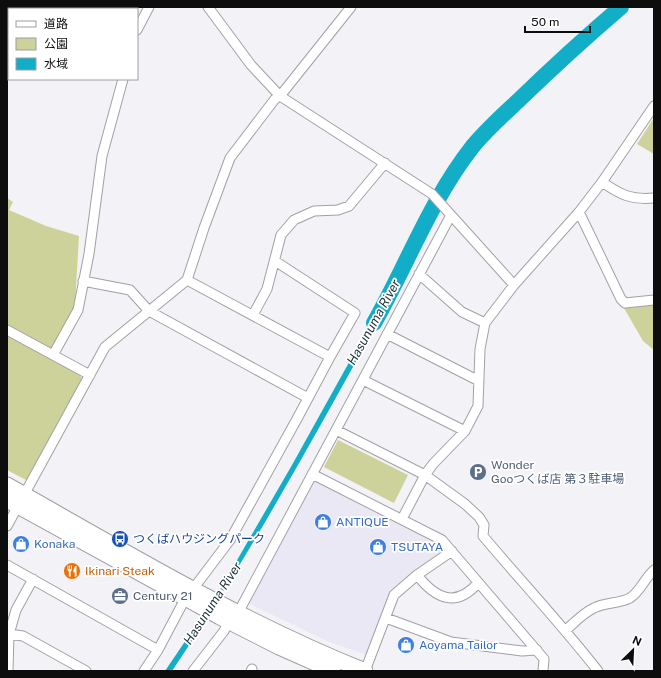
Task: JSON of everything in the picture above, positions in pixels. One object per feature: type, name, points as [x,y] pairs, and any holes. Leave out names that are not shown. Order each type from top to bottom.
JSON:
[{"type":"main road","points":[[7,485],[16,501],[194,596],[228,615],[278,647],[333,671]]},
{"type":"main road","points":[[228,615],[365,671]]},
{"type":"street","points":[[138,28],[148,7]]},
{"type":"street","points":[[208,7],[251,65],[280,96],[432,194],[514,285]]},
{"type":"street","points":[[7,526],[16,501],[105,347],[187,280],[204,228],[230,158],[275,99],[280,96],[351,7]]},
{"type":"street","points":[[53,355],[78,310],[89,254],[102,156],[123,80]]},
{"type":"street","points":[[402,520],[433,464],[465,431],[478,406],[480,349],[485,323],[514,285],[579,212],[602,182],[654,106]]},
{"type":"street","points":[[253,315],[268,289],[281,236],[294,220],[314,212],[338,210],[349,206],[385,163]]},
{"type":"street","points":[[602,182],[619,194],[632,198],[654,198]]},
{"type":"street","points":[[193,671],[224,631],[228,615],[312,474],[419,274],[448,212]]},
{"type":"street","points":[[579,212],[621,299],[625,303],[654,300]]},
{"type":"street","points":[[144,671],[230,540],[355,313],[275,261]]},
{"type":"street","points":[[419,274],[462,312],[485,323]]},
{"type":"street","points":[[187,280],[330,357]]},
{"type":"street","points":[[83,281],[130,290],[149,311],[308,398]]},
{"type":"street","points":[[7,330],[90,375]]},
{"type":"street","points":[[387,334],[479,381]]},
{"type":"street","points":[[363,380],[465,431]]},
{"type":"street","points":[[336,430],[425,476],[465,504],[479,517],[484,525],[483,536],[565,631],[574,639],[598,671]]},
{"type":"street","points":[[312,474],[442,540],[544,659],[543,671]]},
{"type":"street","points":[[365,671],[394,595],[418,575],[452,552]]},
{"type":"street","points":[[7,565],[158,650]]},
{"type":"street","points":[[565,631],[594,607],[629,598],[640,589],[646,578],[654,570]]},
{"type":"street","points":[[418,575],[426,587],[444,597],[455,598],[463,596],[478,583]]},
{"type":"street","points":[[8,671],[9,634],[16,610],[33,579]]},
{"type":"street","points":[[386,618],[451,642],[522,651],[537,650]]},
{"type":"street","points":[[9,634],[23,636],[86,671]]},
{"type":"shaded area","points":[[314,480],[438,543],[444,550],[443,553],[390,592],[368,655],[329,642],[248,603]]},
{"type":"green space","points":[[654,118],[654,154],[637,144]]},
{"type":"green space","points":[[7,198],[13,202],[9,210],[46,226],[79,236],[75,305],[52,348],[48,348],[7,326]]},
{"type":"green space","points":[[654,305],[654,350],[643,341],[624,308]]},
{"type":"green space","points":[[7,335],[80,375],[82,379],[28,481],[7,470]]},
{"type":"green space","points":[[338,440],[408,475],[394,503],[324,467]]},
{"type":"water","points":[[382,303],[387,306],[257,537],[172,671],[165,671],[221,588],[292,465]]},
{"type":"pier","points":[[219,588],[226,592],[205,625],[197,620]]},
{"type":"waterway","name":"Hasunuma River","points":[[374,323],[444,188],[473,146],[545,75],[621,7]]},
{"type":"place","name":"Wonder Gooつくば店 第３駐車場","points":[[478,472]]},
{"type":"place","name":"ANTIQUE","points":[[323,522]]},
{"type":"place","name":"つくばハウジングパーク","points":[[120,539]]},
{"type":"place","name":"Konaka","points":[[21,544]]},
{"type":"place","name":"TSUTAYA","points":[[378,547]]},
{"type":"place","name":"Ikinari Steak","points":[[72,571]]},
{"type":"place","name":"Century 21","points":[[120,596]]},
{"type":"place","name":"Aoyama Tailor","points":[[406,645]]}]
